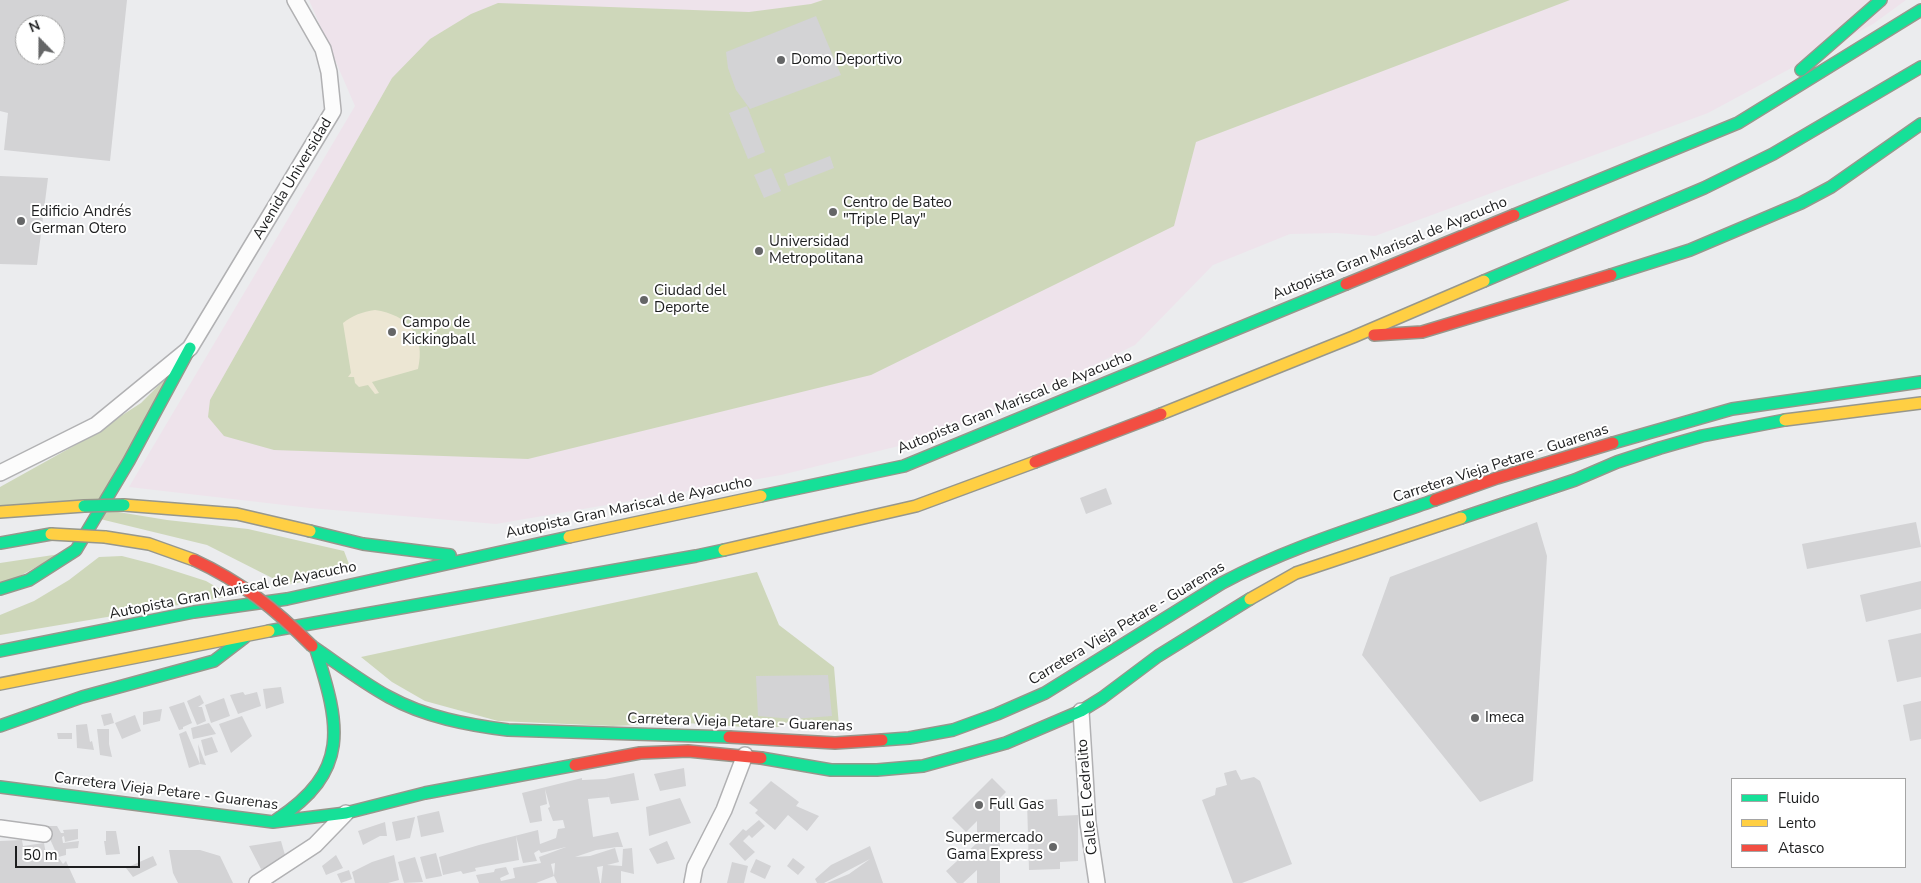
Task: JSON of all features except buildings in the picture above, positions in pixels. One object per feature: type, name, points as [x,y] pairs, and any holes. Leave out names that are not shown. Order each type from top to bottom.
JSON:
[{"type":"main road","points":[[1738,123],[1881,0]]},
{"type":"main road","name":"Autopista Gran Mariscal de Ayacucho","points":[[0,651],[194,612],[287,599],[468,558],[904,466],[1738,123],[1921,10]]},
{"type":"main road","points":[[0,684],[250,634],[696,556],[916,506],[1106,436],[1353,337],[1704,188],[1773,154],[1921,67]]},
{"type":"main road","points":[[1353,337],[1422,332],[1690,250],[1801,203],[1831,187],[1921,124]]},
{"type":"main road","points":[[0,589],[28,580],[76,550],[129,461],[190,348]]},
{"type":"main road","name":"Carretera Vieja Petare - Guarenas","points":[[0,543],[51,534],[105,537],[149,544],[194,560],[220,570],[248,588],[279,613],[314,648],[389,697],[418,710],[476,726],[508,730],[684,734],[835,743],[909,738],[953,730],[1045,694],[1252,566],[1497,478],[1732,409],[1921,382]]},
{"type":"main road","points":[[1082,711],[1158,656],[1214,620],[1296,573],[1575,480],[1608,465],[1685,439],[1776,421],[1921,403]]},
{"type":"main road","points":[[0,512],[124,505],[237,514],[363,544],[468,558]]},
{"type":"main road","points":[[0,726],[82,697],[214,661],[250,634]]},
{"type":"main road","points":[[273,822],[303,802],[328,768],[334,748],[334,708],[314,648]]},
{"type":"main road","name":"Carretera Vieja Petare - Guarenas","points":[[0,787],[273,822],[346,813],[425,792],[640,753],[688,751],[745,755],[831,770],[877,770],[924,766],[1006,743],[1082,711]]},
{"type":"street","name":"Avenida Universidad","points":[[0,473],[96,424],[190,348],[333,111],[329,72],[323,49],[296,0]]},
{"type":"street","name":"Calle El Cedralito","points":[[1082,711],[1088,823],[1097,883]]},
{"type":"street","points":[[692,883],[695,867],[724,810],[745,755]]},
{"type":"street","points":[[257,883],[315,845],[346,813]]},
{"type":"street","points":[[0,828],[44,834]]},
{"type":"shaded area","name":"Ciudad del Deporte","points":[[309,0],[1906,0],[1873,24],[1708,113],[1375,236],[1337,233],[1290,234],[1213,265],[1135,345],[1020,401],[919,441],[781,475],[496,524],[310,508],[129,487],[355,106]]},
{"type":"green space","name":"Ciudad del Deporte","points":[[823,0],[1570,0],[1196,142],[1174,226],[871,375],[528,459],[274,450],[224,436],[208,417],[210,400],[392,78],[430,39],[471,14],[498,3],[749,12],[811,4]]},
{"type":"green space","points":[[194,350],[100,499],[0,510],[0,487],[79,443],[141,403]]},
{"type":"green space","points":[[106,510],[167,520],[248,529],[344,551],[352,572],[286,585],[207,545],[100,519]]},
{"type":"green space","points":[[60,554],[0,587],[0,563]]},
{"type":"green space","points":[[122,556],[206,581],[232,596],[0,635],[0,615],[34,601],[69,580],[99,557]]},
{"type":"green space","points":[[757,572],[779,625],[834,667],[839,726],[793,719],[779,727],[758,728],[686,723],[613,726],[498,721],[425,701],[392,682],[361,657]]},
{"type":"sand","points":[[375,310],[397,317],[412,329],[417,337],[420,357],[418,369],[372,382],[379,393],[375,394],[368,385],[359,387],[355,383],[354,377],[348,377],[351,373],[343,323],[358,314]]},
{"type":"traffic: fast","points":[[1801,70],[1881,0]]},
{"type":"traffic: fast","points":[[1514,215],[1738,123],[1921,10]]},
{"type":"traffic: fast","points":[[1484,281],[1704,188],[1773,154],[1921,67]]},
{"type":"traffic: fast","points":[[1611,275],[1690,250],[1801,203],[1831,187],[1921,124]]},
{"type":"traffic: fast","points":[[761,496],[904,466],[1346,284]]},
{"type":"traffic: fast","points":[[0,589],[29,580],[76,550],[129,461],[190,348]]},
{"type":"traffic: fast","points":[[1613,443],[1732,409],[1921,382]]},
{"type":"traffic: fast","points":[[1461,518],[1575,480],[1617,462],[1660,448],[1702,436],[1785,420]]},
{"type":"traffic: fast","points":[[882,740],[909,738],[953,730],[997,714],[1045,693],[1222,583],[1247,570],[1327,537],[1435,500]]},
{"type":"traffic: fast","points":[[84,506],[124,505]]},
{"type":"traffic: fast","points":[[310,531],[363,544],[450,555]]},
{"type":"traffic: fast","points":[[0,543],[51,534]]},
{"type":"traffic: fast","points":[[0,651],[194,612],[287,599],[569,537]]},
{"type":"traffic: fast","points":[[269,631],[724,550]]},
{"type":"traffic: fast","points":[[761,758],[831,770],[877,770],[923,766],[1006,743],[1081,711],[1102,698],[1158,656],[1250,599]]},
{"type":"traffic: fast","points":[[0,726],[82,697],[214,661],[244,638]]},
{"type":"traffic: fast","points":[[312,646],[389,697],[417,710],[462,723],[508,730],[729,737]]},
{"type":"traffic: fast","points":[[276,820],[300,802],[317,783],[328,765],[333,745],[334,724],[316,650]]},
{"type":"traffic: fast","points":[[0,787],[273,822],[346,813],[425,793],[575,765]]},
{"type":"traffic: slow","points":[[1161,414],[1353,337],[1484,281]]},
{"type":"traffic: slow","points":[[1785,420],[1921,403]]},
{"type":"traffic: slow","points":[[724,550],[916,506],[1035,462]]},
{"type":"traffic: slow","points":[[569,537],[761,496]]},
{"type":"traffic: slow","points":[[124,505],[237,514],[310,531]]},
{"type":"traffic: slow","points":[[0,512],[84,506]]},
{"type":"traffic: slow","points":[[1250,599],[1296,573],[1461,518]]},
{"type":"traffic: slow","points":[[51,534],[105,537]]},
{"type":"traffic: slow","points":[[105,537],[149,544],[194,560]]},
{"type":"traffic: slow","points":[[0,684],[269,631]]},
{"type":"traffic: jam","points":[[1346,284],[1514,215]]},
{"type":"traffic: jam","points":[[1374,335],[1422,332],[1611,275]]},
{"type":"traffic: jam","points":[[1035,462],[1161,414]]},
{"type":"traffic: jam","points":[[1435,500],[1497,478],[1613,443]]},
{"type":"traffic: jam","points":[[194,560],[211,568],[257,597],[312,646]]},
{"type":"traffic: jam","points":[[729,737],[835,743],[882,740]]},
{"type":"traffic: jam","points":[[575,765],[640,753],[688,751],[761,758]]},
{"type":"place","name":"Domo Deportivo","points":[[781,60]]},
{"type":"place","name":"Centro de Bateo \"Triple Play\"","points":[[833,212]]},
{"type":"place","name":"Edificio Andrés German Otero","points":[[21,221]]},
{"type":"place","name":"Universidad Metropolitana","points":[[759,251]]},
{"type":"place","name":"Ciudad del Deporte","points":[[644,300]]},
{"type":"place","name":"Campo de Kickingball","points":[[392,332]]},
{"type":"place","name":"Imeca","points":[[1475,718]]},
{"type":"place","name":"Full Gas","points":[[979,805]]},
{"type":"place","name":"Supermercado Gama Express","points":[[1053,847]]}]
